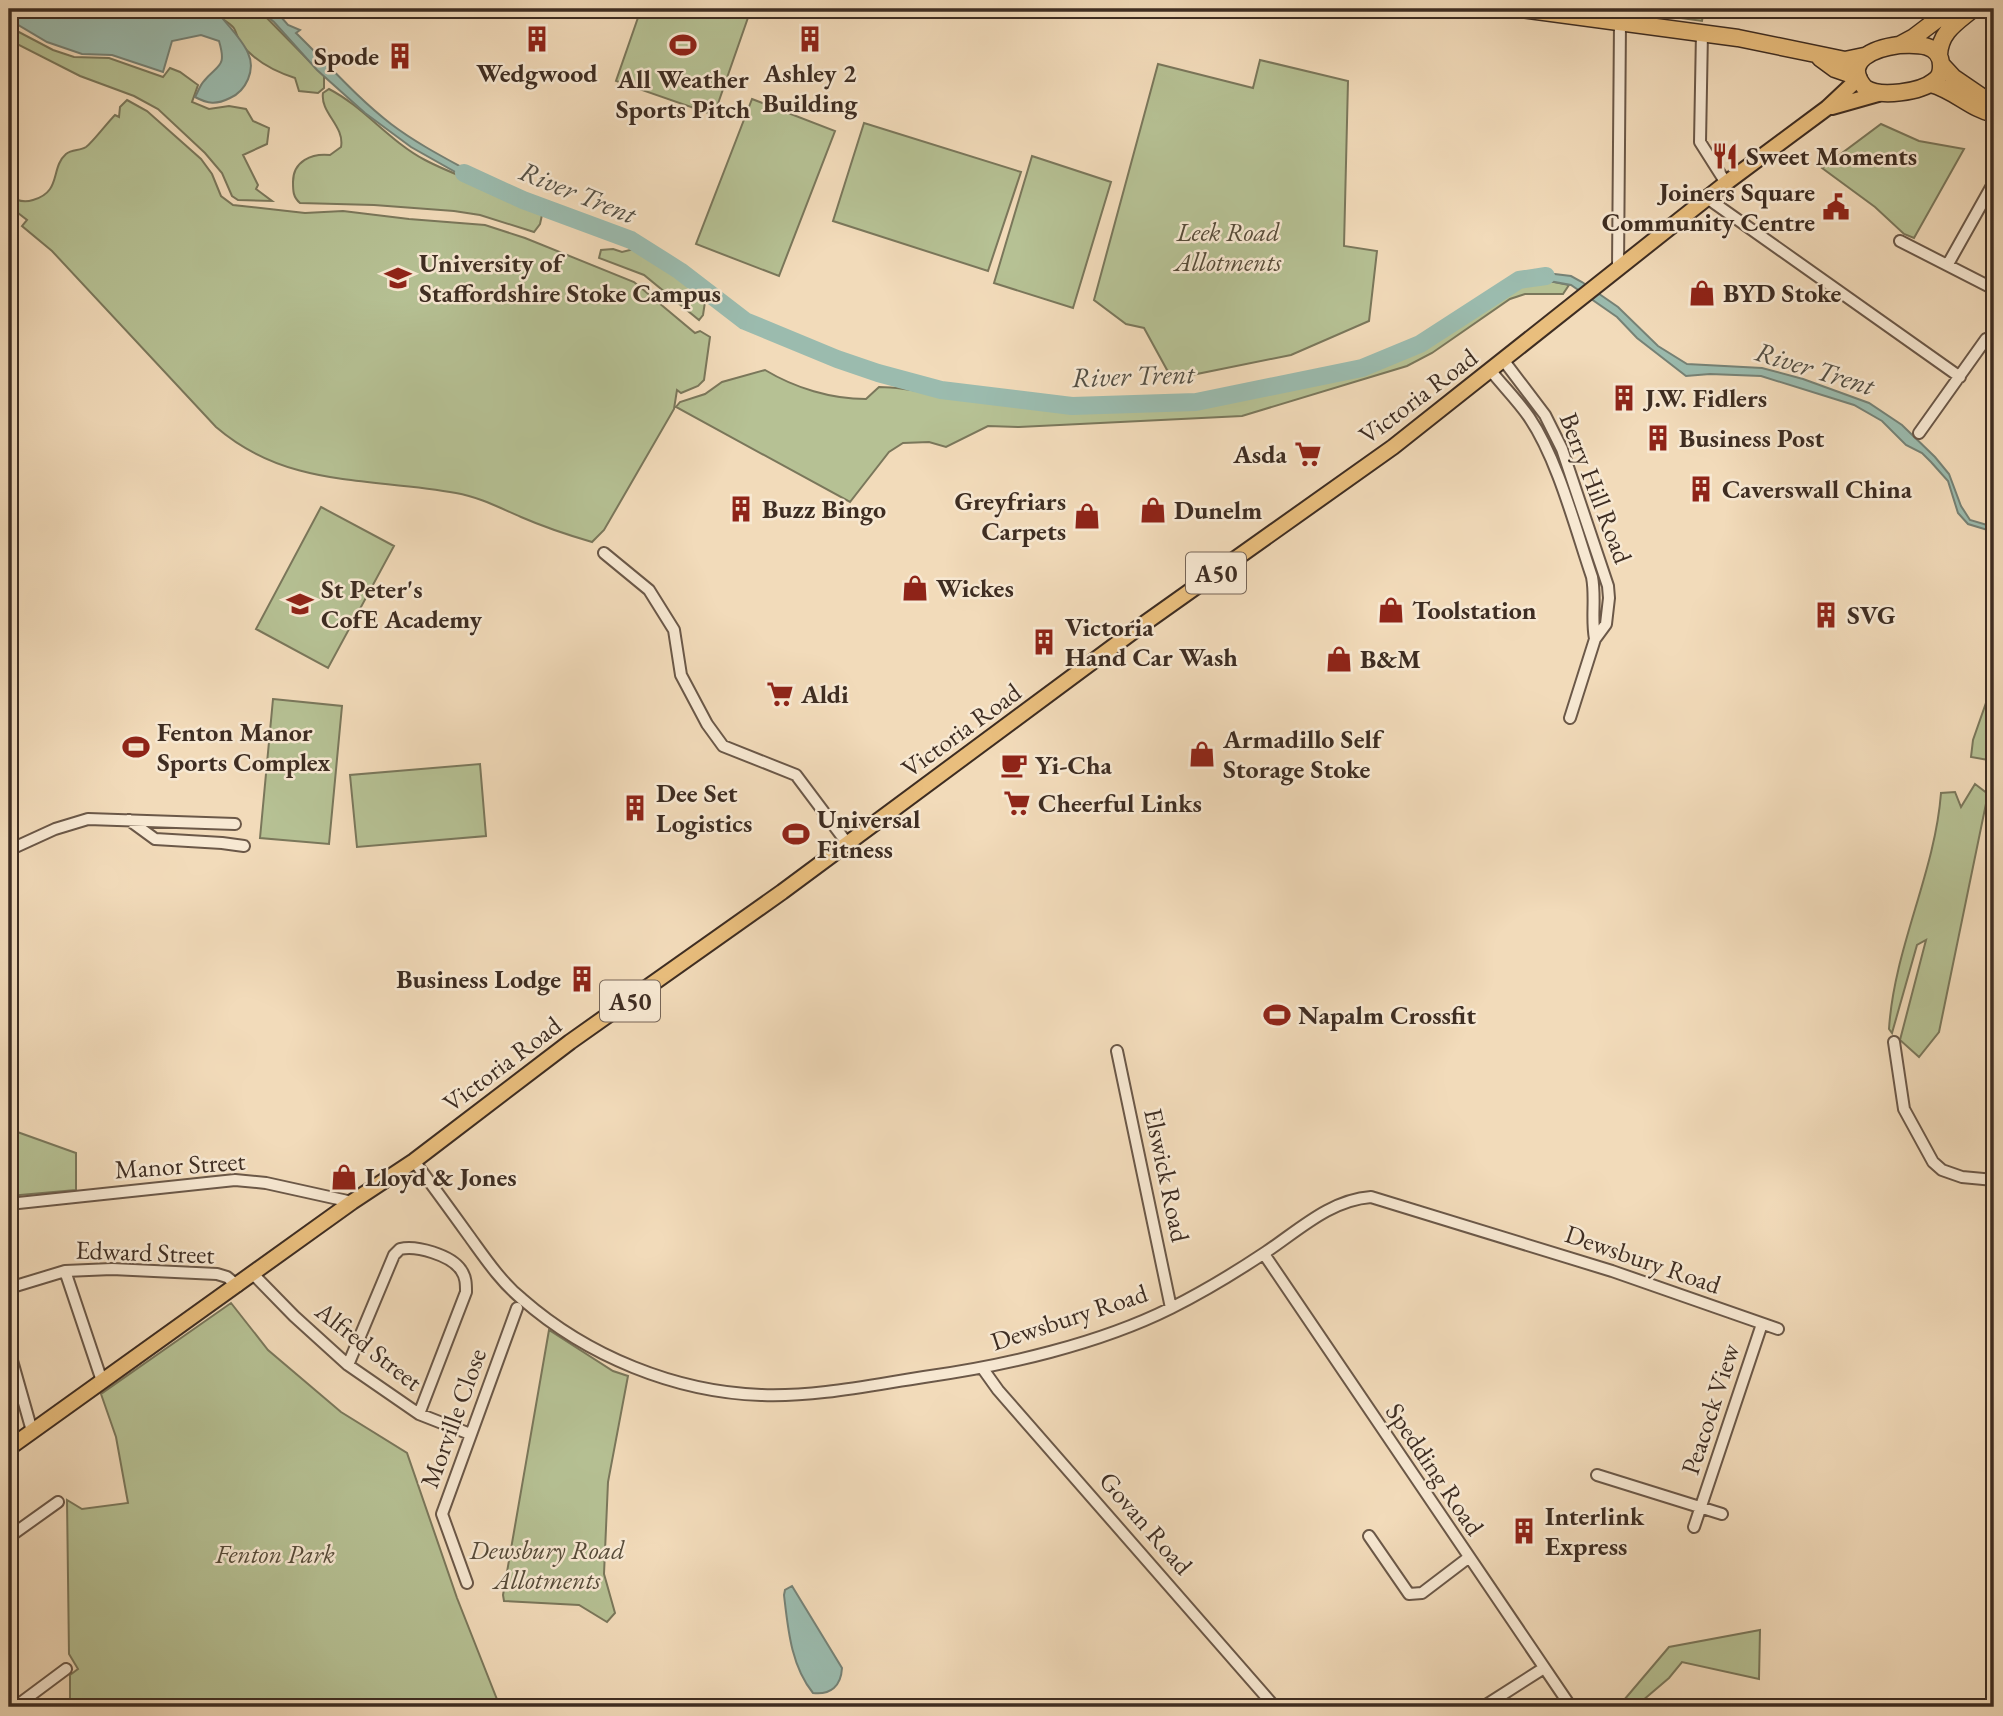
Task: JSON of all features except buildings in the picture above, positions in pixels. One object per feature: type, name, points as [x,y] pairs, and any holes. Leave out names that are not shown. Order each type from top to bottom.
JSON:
[{"type":"highway","points":[[1521,9],[1702,32],[1845,60],[1864,56],[1880,48],[1899,45],[1927,46],[1953,77],[1994,104]]},
{"type":"highway","points":[[1899,45],[1951,9]]},
{"type":"highway","points":[[1931,84],[1940,75],[1941,44],[1950,26],[1973,9]]},
{"type":"highway","points":[[1817,56],[1835,69],[1859,78]]},
{"type":"highway","points":[[1864,56],[1859,78],[1865,89],[1878,94],[1931,84],[1994,114]]},
{"type":"main road","points":[[1832,103],[1841,83],[1835,69]]},
{"type":"main road","name":"Victoria Road","points":[[9,1448],[352,1202],[414,1161],[570,1042],[716,939],[1138,628],[1393,447],[1491,372],[1726,183],[1832,103],[1859,78]]},
{"type":"main road","name":"Victoria Road","points":[[1832,103],[1878,94]]},
{"type":"street","points":[[1618,268],[1620,22]]},
{"type":"street","points":[[1702,32],[1700,142],[1726,183]]},
{"type":"street","points":[[1948,264],[1994,182]]},
{"type":"street","points":[[1707,198],[1960,377]]},
{"type":"street","points":[[1900,241],[1994,289]]},
{"type":"street","points":[[1919,433],[1991,332]]},
{"type":"street","name":"Berry Hill Road","points":[[1504,361],[1545,415],[1562,449],[1605,574],[1609,598],[1606,624],[1595,639],[1570,718]]},
{"type":"street","name":"Berry Hill Road","points":[[1491,372],[1528,415],[1539,433],[1554,470],[1592,577],[1594,594],[1591,621],[1595,639]]},
{"type":"street","points":[[604,552],[649,590],[674,630],[681,675],[707,724],[723,746],[796,775],[847,843]]},
{"type":"street","points":[[129,820],[155,839],[244,846]]},
{"type":"street","points":[[9,850],[77,821],[235,824]]},
{"type":"street","points":[[1894,1042],[1904,1109],[1933,1162],[1942,1170],[1962,1177],[1994,1180]]},
{"type":"street","name":"Elswick Road","points":[[1117,1051],[1171,1308]]},
{"type":"street","name":"Dewsbury Road","points":[[414,1161],[494,1270],[520,1298],[576,1338],[626,1365],[690,1385],[726,1392],[762,1395],[820,1393],[983,1369],[1109,1333],[1171,1308],[1264,1254],[1332,1208],[1353,1198],[1371,1197],[1612,1271],[1778,1329]]},
{"type":"street","name":"Manor Street","points":[[9,1204],[235,1180],[266,1183],[352,1202]]},
{"type":"street","points":[[348,1365],[394,1255],[400,1249],[422,1248],[457,1265],[466,1280],[466,1292],[419,1414]]},
{"type":"street","name":"Spedding Road","points":[[1264,1254],[1571,1707]]},
{"type":"street","name":"Edward Street","points":[[9,1288],[65,1271],[112,1269],[217,1274],[227,1277],[238,1286]]},
{"type":"street","points":[[65,1271],[102,1381]]},
{"type":"street","name":"Alfred Street","points":[[253,1275],[294,1317],[348,1365],[419,1414],[470,1434]]},
{"type":"street","name":"Morville Close","points":[[467,1583],[442,1514],[517,1308]]},
{"type":"street","name":"Peacock View","points":[[1694,1527],[1762,1324]]},
{"type":"street","points":[[9,1350],[32,1432]]},
{"type":"street","name":"Govan Road","points":[[983,1369],[998,1390],[1275,1707]]},
{"type":"street","name":"Peacock View","points":[[1597,1475],[1722,1514]]},
{"type":"street","points":[[9,1537],[58,1502]]},
{"type":"street","points":[[1369,1536],[1409,1594],[1422,1593],[1468,1558]]},
{"type":"street","points":[[1483,1707],[1544,1668]]},
{"type":"street","points":[[15,1707],[66,1670]]},
{"type":"street","points":[[52,1680],[61,1690]]},
{"type":"green space","points":[[204,9],[258,9],[324,76],[324,88],[318,93],[299,91],[295,78],[257,59],[240,42],[230,24]]},
{"type":"green space","name":"All Weather Sports Pitch","points":[[641,9],[751,9],[714,115],[616,81]]},
{"type":"green space","points":[[1615,9],[1704,9],[1702,21]]},
{"type":"green space","points":[[9,12],[15,30],[53,50],[74,57],[109,58],[163,77],[170,68],[198,85],[192,102],[209,109],[229,106],[246,109],[253,121],[269,128],[267,144],[243,155],[258,185],[256,189],[272,201],[238,200],[232,196],[222,173],[205,153],[158,109],[134,96],[80,76],[9,40]]},
{"type":"green space","name":"Leek Road Allotments","points":[[1260,60],[1348,81],[1344,246],[1377,251],[1369,321],[1291,355],[1172,379],[1144,328],[1126,324],[1094,300],[1158,64],[1253,88]]},
{"type":"green space","points":[[329,89],[342,96],[425,160],[528,206],[542,215],[540,224],[534,232],[480,215],[454,211],[300,203],[293,191],[296,169],[310,157],[330,155],[341,147],[339,133],[323,100],[323,93]]},
{"type":"green space","points":[[752,99],[835,131],[779,276],[696,244]]},
{"type":"green space","points":[[127,100],[147,111],[201,159],[212,174],[221,196],[233,205],[305,213],[343,211],[485,225],[525,238],[634,282],[695,333],[700,331],[710,337],[704,380],[698,386],[681,393],[677,390],[674,409],[604,530],[592,542],[465,495],[301,471],[243,447],[216,427],[52,251],[22,226],[27,220],[9,206],[9,194],[17,200],[26,201],[48,191],[66,154],[89,145],[115,115],[119,117],[120,107]]},
{"type":"green space","points":[[864,123],[1021,172],[988,271],[833,221]]},
{"type":"green space","points":[[1881,124],[1919,141],[1964,149],[1914,238],[1904,234],[1875,207],[1822,168]]},
{"type":"green space","points":[[1032,156],[1111,182],[1073,308],[994,283]]},
{"type":"green space","points":[[613,249],[622,252],[634,249],[673,271],[705,302],[703,315],[699,320],[644,275],[599,258],[601,250]]},
{"type":"green space","points":[[1544,280],[1569,285],[1563,294],[1525,294],[1510,299],[1432,353],[1407,366],[1242,416],[1019,427],[988,426],[946,447],[929,442],[903,443],[889,452],[850,502],[676,407],[680,402],[705,394],[722,382],[765,370],[814,391],[866,399],[879,387],[891,387],[973,401],[1073,410],[1145,411],[1216,403],[1321,382],[1391,362],[1425,346],[1497,297],[1528,283]]},
{"type":"green space","points":[[321,507],[394,546],[328,668],[256,629]]},
{"type":"green space","points":[[1994,680],[1994,761],[1971,757],[1973,740]]},
{"type":"green space","points":[[273,699],[342,706],[329,844],[260,838]]},
{"type":"green space","points":[[480,764],[486,836],[357,847],[350,775]]},
{"type":"green space","points":[[1975,784],[1988,794],[1939,1032],[1919,1057],[1900,1040],[1926,940],[1917,945],[1892,1033],[1889,1029],[1898,969],[1931,852],[1941,793],[1955,792],[1961,807]]},
{"type":"green space","points":[[9,1129],[76,1153],[76,1190],[9,1196]]},
{"type":"green space","name":"Fenton Park","points":[[231,1303],[268,1350],[341,1412],[407,1453],[457,1598],[500,1707],[70,1707],[70,1675],[78,1669],[69,1654],[67,1500],[82,1509],[128,1503],[116,1437],[101,1394]]},
{"type":"green space","name":"Dewsbury Road Allotments","points":[[549,1330],[613,1371],[628,1376],[608,1482],[604,1574],[615,1613],[607,1622],[579,1605],[504,1601]]},
{"type":"green space","points":[[1760,1630],[1759,1679],[1682,1662],[1669,1678],[1635,1707],[1618,1707],[1669,1647]]},
{"type":"shaded area","points":[[9,9],[215,9],[245,47],[250,60],[250,73],[245,85],[236,95],[216,103],[208,102],[195,97],[203,83],[220,65],[222,56],[219,41],[201,35],[172,41],[163,72],[112,55],[82,54],[47,42],[15,23],[9,15]]},
{"type":"shaded area","points":[[258,9],[274,9],[288,25],[300,30],[296,33],[378,114],[413,140],[485,180],[482,187],[411,147],[365,113],[317,70],[274,22]]},
{"type":"shaded area","points":[[1538,272],[1571,276],[1582,282],[1618,307],[1658,346],[1687,364],[1762,368],[1803,379],[1869,403],[1902,425],[1935,457],[1949,474],[1961,506],[1970,520],[1994,527],[1994,532],[1968,524],[1958,513],[1948,481],[1931,462],[1922,453],[1906,445],[1882,421],[1854,405],[1761,376],[1686,376],[1637,338],[1617,317],[1571,285],[1544,280],[1530,282],[1518,276]]},
{"type":"shaded area","points":[[792,1586],[842,1668],[840,1680],[830,1691],[813,1693],[795,1659],[784,1595],[785,1590]]},
{"type":"waterway","name":"River Trent","points":[[464,173],[523,200],[631,240],[680,271],[745,321],[837,359],[941,390],[1072,406],[1196,402],[1362,368],[1420,344],[1519,280],[1546,276]]},
{"type":"place","name":"Wedgwood","points":[[537,39]]},
{"type":"place","name":"Ashley 2 Building","points":[[810,39]]},
{"type":"place","name":"All Weather Sports Pitch","points":[[683,45]]},
{"type":"place","name":"Spode","points":[[400,56]]},
{"type":"place","name":"Sweet Moments","points":[[1725,156]]},
{"type":"place","name":"Joiners Square Community Centre","points":[[1836,207]]},
{"type":"place","name":"University of Staffordshire Stoke Campus","points":[[398,278]]},
{"type":"place","name":"BYD Stoke","points":[[1702,293]]},
{"type":"place","name":"J.W. Fidlers","points":[[1624,398]]},
{"type":"place","name":"Business Post","points":[[1658,438]]},
{"type":"place","name":"Asda","points":[[1308,454]]},
{"type":"place","name":"Caverswall China","points":[[1701,489]]},
{"type":"place","name":"Buzz Bingo","points":[[741,509]]},
{"type":"place","name":"Dunelm","points":[[1153,510]]},
{"type":"place","name":"Greyfriars Carpets","points":[[1087,516]]},
{"type":"place","name":"Wickes","points":[[915,588]]},
{"type":"place","name":"St Peter's CofE Academy","points":[[300,604]]},
{"type":"place","name":"Toolstation","points":[[1391,610]]},
{"type":"place","name":"SVG","points":[[1826,615]]},
{"type":"place","name":"Victoria Hand Car Wash","points":[[1044,642]]},
{"type":"place","name":"B&M","points":[[1339,659]]},
{"type":"place","name":"Aldi","points":[[780,694]]},
{"type":"place","name":"Fenton Manor Sports Complex","points":[[136,747]]},
{"type":"place","name":"Armadillo Self Storage Stoke","points":[[1202,754]]},
{"type":"place","name":"Yi-Cha","points":[[1014,765]]},
{"type":"place","name":"Cheerful Links","points":[[1017,803]]},
{"type":"place","name":"Dee Set Logistics","points":[[635,808]]},
{"type":"place","name":"Universal Fitness","points":[[796,834]]},
{"type":"place","name":"Business Lodge","points":[[582,979]]},
{"type":"place","name":"Napalm Crossfit","points":[[1277,1015]]},
{"type":"place","name":"Lloyd & Jones","points":[[344,1177]]},
{"type":"place","name":"Interlink Express","points":[[1524,1531]]}]
